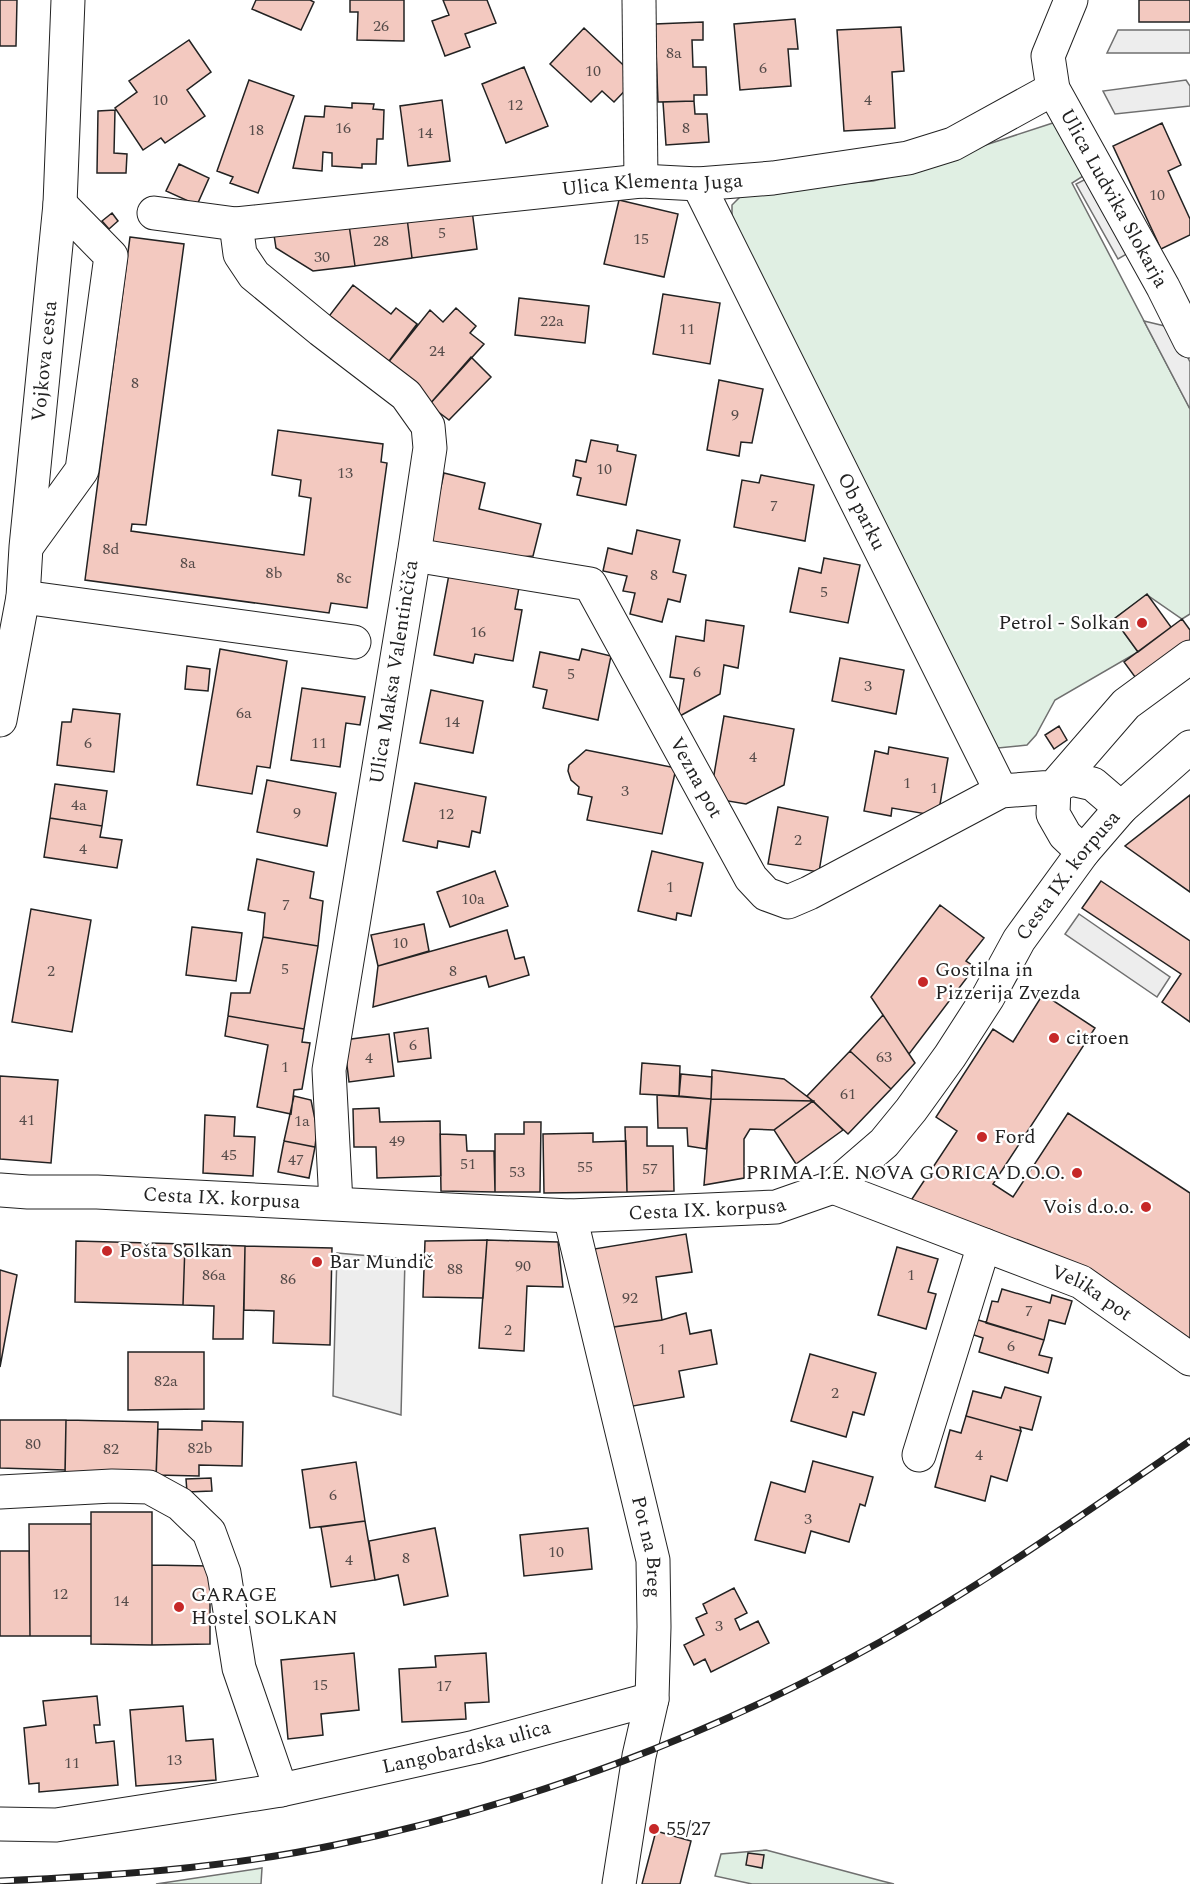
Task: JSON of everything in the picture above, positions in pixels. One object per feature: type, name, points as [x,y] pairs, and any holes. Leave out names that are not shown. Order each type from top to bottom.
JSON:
[{"type":"street","name":"Vojkova cesta","points":[[0,720],[23,597],[60,204],[68,0]]},
{"type":"street","points":[[639,0],[641,181]]},
{"type":"street","points":[[1053,89],[1048,56],[1071,0]]},
{"type":"street","name":"Ulica Klementa Juga","points":[[154,213],[236,224],[641,181],[698,184],[773,178],[908,158],[953,144],[1053,89]]},
{"type":"street","name":"Ulica Ludvika Slokarja","points":[[1053,89],[1190,340]]},
{"type":"street","name":"Ob parku","points":[[698,184],[1001,791]]},
{"type":"street","points":[[26,547],[82,470],[111,256],[60,204]]},
{"type":"street","name":"Ulica Maksa Valentinčiča","points":[[236,224],[240,254],[254,275],[406,395],[428,426],[430,448],[414,555],[329,1070],[336,1203]]},
{"type":"street","name":"Vezna pot","points":[[414,555],[590,584],[751,878],[766,894],[788,902],[809,893],[1001,791]]},
{"type":"street","points":[[23,597],[354,642]]},
{"type":"street","points":[[1083,852],[1065,835],[1053,814],[1054,787],[1126,704],[1190,657]]},
{"type":"street","name":"Cesta IX. korpusa","points":[[3,1188],[570,1216],[776,1207],[833,1187],[884,1143],[911,1110],[950,1056],[988,997],[1019,940],[1083,852],[1121,808],[1190,747]]},
{"type":"street","points":[[1001,791],[1054,787],[1071,779],[1093,784],[1121,808]]},
{"type":"street","name":"Velika pot","points":[[833,1187],[1081,1282],[1190,1359]]},
{"type":"street","name":"Pot na Breg","points":[[570,1216],[653,1560],[652,1699],[639,1756],[619,1884]]},
{"type":"street","points":[[919,1455],[984,1245]]},
{"type":"street","points":[[0,1492],[112,1486],[149,1487],[180,1504],[209,1532],[224,1573],[239,1668],[281,1790]]},
{"type":"street","name":"Langobardska ulica","points":[[0,1824],[56,1825],[281,1790],[475,1747],[652,1699]]},
{"type":"green space","points":[[1059,121],[1088,173],[1072,183],[1190,409],[1190,614],[1182,619],[1147,595],[1114,619],[1138,652],[1055,700],[1036,735],[1027,745],[998,748],[732,226],[732,205],[745,192],[873,181],[908,173]]},
{"type":"green space","points":[[766,1850],[894,1884],[752,1884],[715,1876],[721,1854]]},
{"type":"green space","points":[[262,1868],[261,1884],[156,1884]]},
{"type":"shaded area","points":[[1118,30],[1190,30],[1190,53],[1107,53]]},
{"type":"shaded area","points":[[1186,80],[1190,86],[1190,106],[1115,114],[1103,91]]},
{"type":"shaded area","points":[[1088,178],[1130,252],[1118,259],[1076,184]]},
{"type":"shaded area","points":[[1144,321],[1173,328],[1190,362],[1190,409]]},
{"type":"shaded area","points":[[1079,914],[1170,977],[1157,997],[1065,934]]},
{"type":"shaded area","points":[[337,1253],[405,1259],[401,1415],[333,1396]]},
{"type":"building","points":[[0,0],[17,0],[16,46],[0,46]]},
{"type":"building","points":[[256,0],[310,0],[314,2],[301,30],[252,9]]},
{"type":"building","points":[[350,0],[404,0],[404,41],[357,40],[358,12],[350,12]]},
{"type":"building","points":[[443,0],[487,0],[496,23],[465,34],[470,47],[445,56],[432,21],[449,15]]},
{"type":"building","points":[[1139,0],[1190,0],[1190,22],[1139,22]]},
{"type":"building","points":[[795,19],[798,49],[788,49],[791,86],[740,90],[734,24]]},
{"type":"building","points":[[703,22],[703,40],[692,40],[693,67],[706,67],[707,95],[694,95],[694,101],[658,102],[655,24]]},
{"type":"building","points":[[901,27],[904,71],[892,72],[895,128],[844,131],[837,30]]},
{"type":"building","points":[[584,28],[637,78],[614,102],[602,91],[591,102],[550,64]]},
{"type":"building","points":[[189,40],[211,72],[187,90],[205,116],[165,143],[161,138],[143,150],[115,108],[137,92],[129,81]]},
{"type":"building","points":[[524,67],[548,126],[506,143],[482,84]]},
{"type":"building","points":[[249,80],[294,96],[258,193],[230,183],[233,177],[217,171]]},
{"type":"building","points":[[442,100],[450,161],[408,166],[400,106]]},
{"type":"building","points":[[694,101],[695,114],[707,114],[709,142],[666,145],[663,102]]},
{"type":"building","points":[[352,103],[374,104],[373,109],[384,110],[383,139],[377,139],[376,164],[362,164],[362,168],[332,166],[332,153],[323,152],[322,171],[293,168],[305,116],[324,117],[325,106],[352,108]]},
{"type":"building","points":[[115,110],[114,153],[127,154],[126,173],[97,173],[98,111]]},
{"type":"building","points":[[1162,123],[1181,165],[1168,171],[1190,219],[1190,235],[1161,249],[1113,146]]},
{"type":"building","points":[[179,164],[209,178],[197,205],[166,191]]},
{"type":"building","points":[[619,200],[678,214],[664,277],[604,264]]},
{"type":"building","points":[[472,210],[477,249],[412,258],[407,218]]},
{"type":"building","points":[[112,213],[118,221],[109,229],[102,221]]},
{"type":"building","points":[[407,218],[412,258],[355,266],[349,225]]},
{"type":"building","points":[[349,225],[355,266],[313,271],[276,248],[274,235]]},
{"type":"building","points":[[130,237],[184,244],[146,525],[132,524],[131,531],[304,555],[311,498],[299,496],[301,480],[272,475],[278,430],[383,444],[381,462],[387,463],[367,608],[331,603],[329,613],[85,580]]},
{"type":"building","points":[[353,285],[391,314],[396,308],[417,324],[383,369],[323,324]]},
{"type":"building","points":[[663,294],[720,303],[710,364],[653,354]]},
{"type":"building","points":[[519,298],[589,306],[585,343],[515,335]]},
{"type":"building","points":[[456,308],[476,326],[470,333],[484,344],[429,405],[383,369],[430,310],[443,322]]},
{"type":"building","points":[[471,357],[491,377],[449,420],[429,405]]},
{"type":"building","points":[[719,380],[763,389],[752,443],[741,442],[739,456],[707,450]]},
{"type":"building","points":[[591,440],[618,445],[617,451],[636,455],[626,505],[577,495],[581,478],[573,476],[576,460],[586,462]]},
{"type":"building","points":[[444,473],[485,483],[479,509],[541,524],[533,556],[487,559],[428,545]]},
{"type":"building","points":[[761,475],[814,485],[805,541],[734,527],[742,480],[759,483]]},
{"type":"building","points":[[637,530],[680,540],[673,572],[686,575],[680,602],[668,599],[662,622],[630,614],[635,593],[623,591],[627,576],[603,571],[608,548],[632,554]]},
{"type":"building","points":[[824,558],[860,565],[848,623],[790,612],[799,568],[821,573]]},
{"type":"building","points":[[450,569],[520,582],[515,609],[522,610],[513,661],[475,654],[473,663],[434,655]]},
{"type":"building","name":"Petrol - Solkan","points":[[1147,594],[1171,627],[1138,652],[1114,619]]},
{"type":"building","points":[[1182,619],[1190,630],[1190,672],[1152,700],[1124,662]]},
{"type":"building","points":[[706,620],[744,626],[738,668],[724,665],[720,694],[678,717],[684,679],[670,677],[676,636],[704,641]]},
{"type":"building","points":[[220,649],[287,661],[270,768],[257,766],[252,794],[197,785]]},
{"type":"building","points":[[582,649],[611,656],[598,720],[543,708],[547,690],[533,687],[540,652],[579,660]]},
{"type":"building","points":[[840,658],[904,670],[896,714],[832,701]]},
{"type":"building","points":[[187,666],[210,669],[208,691],[185,689]]},
{"type":"building","points":[[302,688],[365,697],[360,725],[346,723],[340,767],[291,760]]},
{"type":"building","points":[[431,690],[483,701],[473,753],[420,743]]},
{"type":"building","points":[[73,709],[120,714],[114,772],[57,765],[62,722],[71,722]]},
{"type":"building","points":[[724,716],[794,729],[784,785],[746,804],[710,798]]},
{"type":"building","points":[[1059,726],[1067,740],[1054,749],[1045,735]]},
{"type":"building","points":[[889,747],[948,758],[938,816],[892,808],[891,816],[864,811],[875,751],[888,754]]},
{"type":"building","points":[[586,750],[676,768],[662,834],[587,820],[592,797],[578,794],[579,787],[571,780],[568,771],[569,765]]},
{"type":"building","points":[[267,780],[336,793],[327,846],[257,832]]},
{"type":"building","points":[[415,783],[486,797],[480,833],[472,831],[469,847],[438,841],[437,848],[403,841]]},
{"type":"building","points":[[55,784],[107,791],[102,826],[50,818]]},
{"type":"building","points":[[1190,795],[1190,892],[1125,846]]},
{"type":"building","points":[[778,807],[828,817],[819,872],[768,864]]},
{"type":"building","points":[[50,818],[102,826],[100,837],[122,840],[117,868],[44,857]]},
{"type":"building","points":[[652,851],[703,863],[691,916],[677,913],[676,920],[638,911]]},
{"type":"building","points":[[257,859],[314,872],[310,898],[323,901],[318,946],[263,937],[265,913],[248,910]]},
{"type":"building","points":[[495,871],[508,906],[450,927],[437,892]]},
{"type":"building","points":[[1101,881],[1190,941],[1190,1022],[1162,1002],[1181,974],[1082,908]]},
{"type":"building","name":"Gostilna in Pizzerija Zvezda","points":[[940,905],[984,938],[966,961],[975,967],[909,1054],[871,997]]},
{"type":"building","points":[[31,909],[91,920],[72,1032],[12,1022]]},
{"type":"building","points":[[424,924],[429,951],[378,966],[371,935]]},
{"type":"building","points":[[192,927],[242,933],[236,981],[186,975]]},
{"type":"building","points":[[507,930],[515,959],[524,957],[529,975],[489,987],[486,976],[373,1007],[378,966]]},
{"type":"building","points":[[263,937],[318,946],[304,1029],[228,1016],[231,993],[250,993]]},
{"type":"building","points":[[1043,994],[1095,1028],[993,1184],[1013,1197],[1068,1113],[1190,1193],[1190,1342],[910,1202],[957,1131],[936,1117],[993,1029],[1013,1042]]},
{"type":"building","points":[[883,1015],[915,1063],[891,1089],[850,1051]]},
{"type":"building","points":[[228,1016],[304,1029],[302,1042],[310,1043],[302,1089],[294,1090],[291,1114],[257,1107],[268,1045],[225,1036]]},
{"type":"building","points":[[428,1028],[431,1058],[398,1062],[394,1033]]},
{"type":"building","points":[[389,1034],[394,1076],[349,1082],[344,1040]]},
{"type":"building","points":[[850,1051],[891,1089],[848,1134],[807,1096]]},
{"type":"building","points":[[642,1063],[680,1066],[679,1096],[640,1094]]},
{"type":"building","points":[[712,1070],[784,1079],[813,1101],[711,1099]]},
{"type":"building","points":[[681,1074],[712,1077],[711,1099],[679,1096]]},
{"type":"building","points":[[0,1076],[58,1080],[51,1163],[0,1159]]},
{"type":"building","points":[[657,1095],[711,1099],[706,1149],[688,1146],[687,1128],[658,1128]]},
{"type":"building","points":[[294,1096],[311,1100],[317,1129],[315,1147],[284,1141]]},
{"type":"building","points":[[711,1099],[813,1101],[774,1130],[750,1129],[744,1139],[744,1178],[704,1185]]},
{"type":"building","points":[[813,1101],[843,1130],[796,1164],[774,1130]]},
{"type":"building","points":[[379,1108],[380,1122],[440,1121],[441,1176],[377,1178],[376,1147],[354,1147],[353,1109]]},
{"type":"building","points":[[205,1115],[235,1117],[234,1136],[255,1137],[253,1176],[203,1173]]},
{"type":"building","points":[[524,1122],[541,1122],[540,1192],[495,1192],[495,1134],[524,1134]]},
{"type":"building","points":[[625,1127],[647,1127],[647,1146],[673,1146],[674,1191],[627,1192]]},
{"type":"building","points":[[593,1133],[593,1142],[626,1141],[627,1192],[544,1193],[543,1134]]},
{"type":"building","points":[[440,1134],[466,1135],[467,1151],[494,1151],[495,1192],[441,1191]]},
{"type":"building","points":[[284,1141],[315,1147],[309,1178],[278,1172]]},
{"type":"building","points":[[686,1234],[692,1272],[656,1277],[662,1320],[607,1328],[594,1249]]},
{"type":"building","points":[[487,1240],[483,1298],[423,1297],[425,1241]]},
{"type":"building","points":[[487,1240],[558,1242],[563,1287],[527,1286],[524,1351],[479,1348]]},
{"type":"building","points":[[76,1241],[185,1244],[183,1305],[75,1302]]},
{"type":"building","points":[[185,1244],[245,1246],[243,1339],[213,1339],[214,1306],[183,1305]]},
{"type":"building","points":[[245,1246],[332,1248],[330,1345],[273,1343],[274,1311],[244,1310]]},
{"type":"building","points":[[897,1247],[938,1259],[928,1292],[936,1294],[926,1329],[878,1315]]},
{"type":"building","points":[[0,1270],[17,1275],[0,1367]]},
{"type":"building","points":[[1002,1289],[1050,1303],[1052,1295],[1072,1301],[1065,1324],[1049,1320],[1044,1340],[986,1323],[992,1301],[998,1302]]},
{"type":"building","points":[[686,1313],[690,1334],[711,1330],[717,1364],[679,1371],[684,1397],[622,1408],[607,1328],[662,1320]]},
{"type":"building","points":[[975,1319],[1044,1340],[1039,1355],[1052,1358],[1048,1373],[979,1352],[983,1338],[971,1334]]},
{"type":"building","points":[[128,1352],[204,1352],[204,1409],[128,1410]]},
{"type":"building","points":[[810,1354],[876,1373],[864,1415],[853,1412],[846,1437],[791,1421]]},
{"type":"building","points":[[1005,1387],[1041,1397],[1032,1430],[1020,1427],[1021,1431],[966,1416],[973,1391],[1001,1398]]},
{"type":"building","points":[[966,1416],[1021,1431],[1007,1481],[991,1476],[985,1501],[935,1487],[950,1430],[961,1433]]},
{"type":"building","points":[[0,1420],[66,1420],[65,1470],[0,1468]]},
{"type":"building","points":[[66,1420],[158,1422],[156,1481],[65,1478]]},
{"type":"building","points":[[202,1421],[243,1422],[242,1466],[199,1465],[199,1476],[156,1475],[158,1429],[202,1430]]},
{"type":"building","points":[[813,1461],[873,1477],[865,1506],[860,1504],[849,1542],[811,1531],[805,1553],[755,1540],[771,1482],[805,1492]]},
{"type":"building","points":[[356,1462],[365,1521],[310,1528],[302,1470]]},
{"type":"building","points":[[211,1478],[212,1491],[187,1492],[186,1479]]},
{"type":"building","points":[[91,1512],[152,1512],[152,1645],[91,1644]]},
{"type":"building","points":[[365,1521],[375,1580],[331,1587],[321,1527]]},
{"type":"building","points":[[29,1524],[91,1524],[91,1636],[30,1636]]},
{"type":"building","points":[[435,1528],[448,1596],[404,1605],[398,1575],[375,1580],[369,1541]]},
{"type":"building","points":[[588,1528],[592,1569],[524,1576],[520,1535]]},
{"type":"building","points":[[0,1551],[29,1551],[30,1636],[0,1636]]},
{"type":"building","points":[[152,1565],[210,1566],[210,1644],[152,1645]]},
{"type":"building","points":[[734,1588],[747,1613],[735,1619],[740,1630],[758,1621],[769,1643],[711,1672],[705,1659],[694,1665],[684,1645],[704,1635],[696,1618],[707,1613],[703,1604]]},
{"type":"building","points":[[354,1653],[359,1710],[321,1714],[323,1735],[288,1739],[281,1660]]},
{"type":"building","points":[[486,1653],[489,1702],[465,1703],[466,1719],[402,1722],[399,1669],[436,1667],[435,1656]]},
{"type":"building","points":[[97,1696],[100,1725],[94,1725],[96,1743],[114,1741],[118,1785],[39,1792],[39,1783],[29,1784],[24,1728],[46,1725],[43,1701]]},
{"type":"building","points":[[183,1706],[186,1741],[213,1739],[216,1780],[136,1786],[130,1710]]},
{"type":"building","points":[[656,1831],[691,1841],[680,1884],[642,1884]]},
{"type":"building","points":[[748,1853],[764,1855],[762,1868],[746,1865]]},
{"type":"railway","points":[[0,1881],[168,1870],[294,1853],[406,1829],[476,1810],[615,1764],[750,1708],[880,1642],[998,1570],[1190,1441]]},
{"type":"place","name":"Petrol - Solkan","points":[[1142,623]]},
{"type":"place","name":"Gostilna in Pizzerija Zvezda","points":[[923,982]]},
{"type":"place","name":"citroen","points":[[1054,1038]]},
{"type":"place","name":"Ford","points":[[982,1137]]},
{"type":"place","name":"PRIMA I.E. NOVA GORICA D.O.O.","points":[[1077,1173]]},
{"type":"place","name":"Vois d.o.o.","points":[[1146,1207]]},
{"type":"place","name":"Pošta Solkan","points":[[107,1251]]},
{"type":"place","name":"Bar Mundič","points":[[317,1262]]},
{"type":"place","name":"GARAGE Hostel SOLKAN","points":[[179,1607]]},
{"type":"place","name":"55/27","points":[[654,1829]]}]
